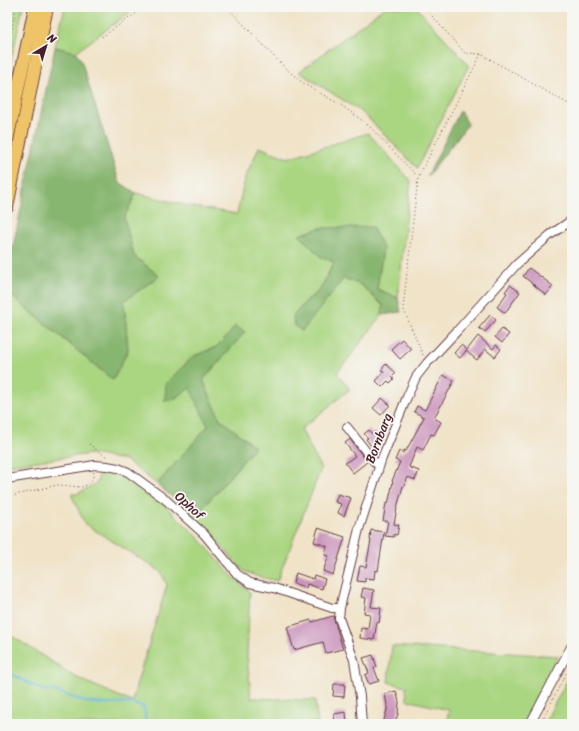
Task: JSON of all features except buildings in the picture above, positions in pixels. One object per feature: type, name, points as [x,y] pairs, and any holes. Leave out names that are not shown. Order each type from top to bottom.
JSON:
[{"type":"highway","points":[[7,141],[35,7]]},
{"type":"highway","points":[[7,207],[48,7]]},
{"type":"street","name":"Bornbarg","points":[[362,724],[360,698],[354,660],[340,618],[340,608],[359,529],[379,466],[407,397],[416,377],[427,363],[517,264],[550,235],[572,220]]},
{"type":"street","points":[[348,427],[379,466]]},
{"type":"street","name":"Ophof","points":[[7,479],[95,466],[112,467],[128,472],[166,500],[204,534],[237,574],[250,583],[274,588],[332,608],[340,608]]},
{"type":"street","points":[[530,724],[572,645]]},
{"type":"path","points":[[7,56],[15,12],[14,7]]},
{"type":"path","points":[[102,37],[144,7]]},
{"type":"path","points":[[227,7],[286,69],[306,84],[341,105],[368,125],[418,178]]},
{"type":"path","points":[[424,7],[465,53],[481,54],[572,106]]},
{"type":"path","points":[[427,363],[403,308],[418,178],[481,54]]},
{"type":"path","points":[[89,444],[108,458]]},
{"type":"path","points":[[7,497],[56,485],[81,487],[89,484],[93,477],[95,466]]},
{"type":"path","points":[[540,724],[572,662]]},
{"type":"green space","points":[[7,7],[23,7],[8,74],[7,74]]},
{"type":"green space","points":[[65,7],[137,7],[76,52],[55,47]]},
{"type":"green space","points":[[385,7],[416,7],[469,65],[417,168],[363,113],[299,72]]},
{"type":"green space","points":[[55,47],[76,52],[81,60],[119,182],[136,193],[124,218],[134,256],[159,276],[124,301],[128,350],[113,380],[7,292],[7,275]]},
{"type":"green space","points":[[460,111],[468,124],[427,177]]},
{"type":"green space","points":[[368,133],[411,181],[398,298],[377,289],[383,248],[321,257],[334,262],[320,290],[306,301],[294,325],[302,331],[343,278],[361,285],[383,306],[382,315],[337,373],[350,389],[301,429],[321,469],[277,581],[256,576],[244,571],[195,517],[255,447],[220,419],[203,380],[244,332],[235,326],[216,347],[194,356],[166,383],[165,401],[174,399],[190,387],[209,426],[157,484],[125,460],[91,454],[7,465],[7,292],[113,380],[128,350],[124,301],[159,276],[134,256],[124,218],[136,193],[188,206],[237,214],[245,178],[259,147],[288,158]]},
{"type":"green space","points":[[372,227],[383,248],[377,289],[398,298],[401,312],[382,315],[383,305],[361,285],[344,278],[302,331],[294,325],[293,316],[306,301],[320,290],[334,262],[321,257],[299,235],[319,228]]},
{"type":"green space","points":[[235,326],[245,332],[203,380],[220,419],[255,447],[195,517],[157,484],[208,426],[190,388],[174,399],[165,401],[166,383],[194,356],[216,347]]},
{"type":"green space","points":[[100,470],[116,471],[161,502],[197,536],[232,576],[250,592],[247,655],[251,698],[315,700],[318,724],[7,724],[7,633],[77,678],[132,702],[167,585],[160,571],[85,524],[71,494],[77,494],[97,483]]},
{"type":"green space","points":[[392,646],[558,656],[523,724],[446,724],[449,710],[407,700],[406,687],[388,682]]},
{"type":"green space","points":[[571,673],[572,724],[544,724]]},
{"type":"waterway","points":[[7,672],[42,690],[55,691],[85,702],[106,704],[131,703],[144,707],[146,724]]}]
